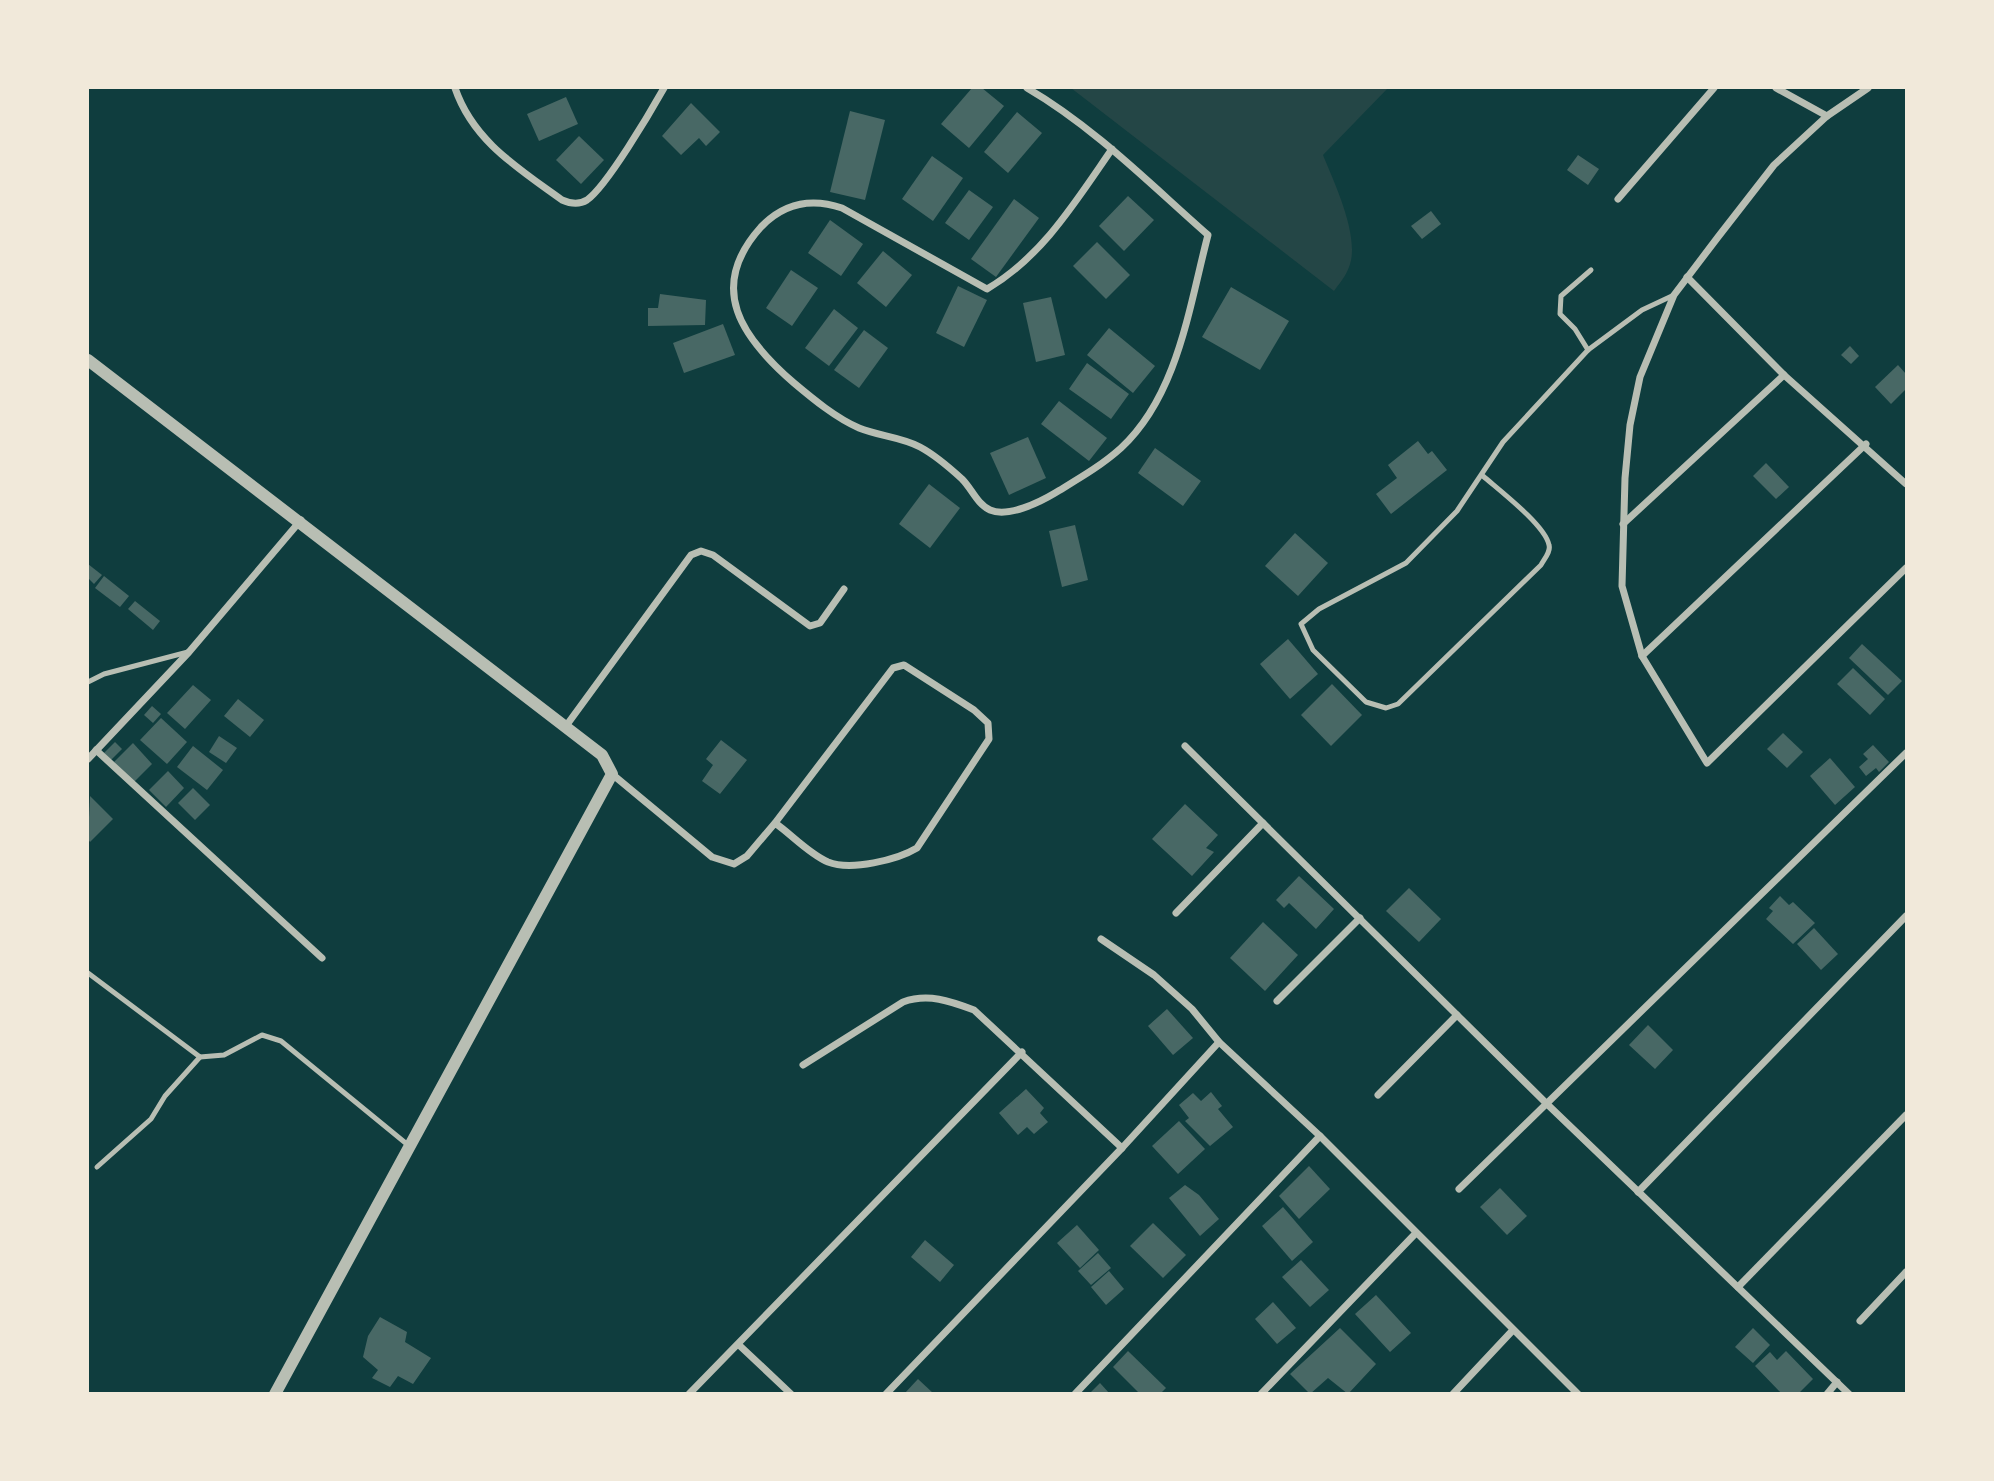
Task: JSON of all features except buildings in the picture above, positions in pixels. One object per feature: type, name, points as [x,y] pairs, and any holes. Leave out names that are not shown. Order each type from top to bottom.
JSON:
[{"type":"street","points":[[455,88],[474,126],[496,152],[562,200],[573,204],[585,201],[594,193],[664,88]]},
{"type":"street","points":[[1027,88],[1068,114],[1112,149],[1208,235],[1176,356],[1163,390],[1122,447],[1087,474],[1044,499],[1012,510],[992,511],[980,503],[964,481],[919,446],[858,428],[811,397],[756,347],[745,330],[733,295],[741,251],[772,215],[798,203],[821,201],[842,208],[987,289],[1019,268],[1065,217],[1112,149]]},
{"type":"street","points":[[1618,199],[1714,88]]},
{"type":"street","points":[[1776,88],[1827,116]]},
{"type":"street","points":[[1868,88],[1827,116],[1774,165],[1674,295],[1640,377],[1630,425],[1622,586],[1642,656],[1707,762],[1906,568]]},
{"type":"street","points":[[1687,277],[1784,374],[1866,444],[1906,484]]},
{"type":"street","points":[[88,360],[301,520],[566,726],[602,755],[612,774],[712,858],[734,864],[747,856],[893,668],[904,665],[974,710],[988,723],[989,739],[917,848],[900,858],[861,864],[828,862],[775,822]]},
{"type":"street","points":[[1623,524],[1784,374]]},
{"type":"street","points":[[1642,656],[1866,444]]},
{"type":"street","points":[[88,759],[189,652],[301,520]]},
{"type":"street","points":[[566,726],[691,555],[701,551],[713,555],[810,626],[820,623],[844,589]]},
{"type":"street","points":[[1185,746],[1547,1104],[1849,1394]]},
{"type":"street","points":[[96,750],[322,958]]},
{"type":"street","points":[[1459,1189],[1906,753]]},
{"type":"street","points":[[275,1394],[408,1144],[612,774]]},
{"type":"street","points":[[1176,913],[1263,823]]},
{"type":"street","points":[[1638,1192],[1906,916]]},
{"type":"street","points":[[1277,1001],[1360,918]]},
{"type":"street","points":[[1101,939],[1163,983],[1192,1009],[1219,1042],[1320,1136],[1415,1234],[1578,1394]]},
{"type":"street","points":[[803,1065],[903,1002],[918,997],[947,999],[974,1010],[1122,1148]]},
{"type":"street","points":[[1378,1095],[1457,1015]]},
{"type":"street","points":[[887,1394],[1122,1148],[1219,1042]]},
{"type":"street","points":[[689,1394],[1022,1052]]},
{"type":"street","points":[[1738,1287],[1906,1115]]},
{"type":"street","points":[[1075,1394],[1320,1136]]},
{"type":"street","points":[[1261,1394],[1415,1234]]},
{"type":"street","points":[[1860,1321],[1906,1272]]},
{"type":"street","points":[[1453,1394],[1513,1330]]},
{"type":"street","points":[[739,1345],[791,1394]]},
{"type":"street","points":[[1826,1394],[1837,1382]]},
{"type":"lane","points":[[1588,350],[1575,329],[1560,314],[1562,296],[1591,270]]},
{"type":"lane","points":[[1483,476],[1534,522],[1549,542],[1550,550],[1541,565],[1398,704],[1386,708],[1366,702],[1313,650],[1301,624],[1319,609],[1405,563],[1457,511],[1483,476],[1503,442],[1588,350],[1642,310],[1674,295]]},
{"type":"lane","points":[[88,682],[104,674],[189,652]]},
{"type":"lane","points":[[88,973],[200,1057],[224,1055],[262,1035],[281,1041],[408,1144]]},
{"type":"lane","points":[[97,1167],[151,1119],[165,1096],[200,1057]]},
{"type":"shaded area","points":[[1071,88],[1388,88],[1323,155],[1345,210],[1352,241],[1349,267],[1334,291]]}]
